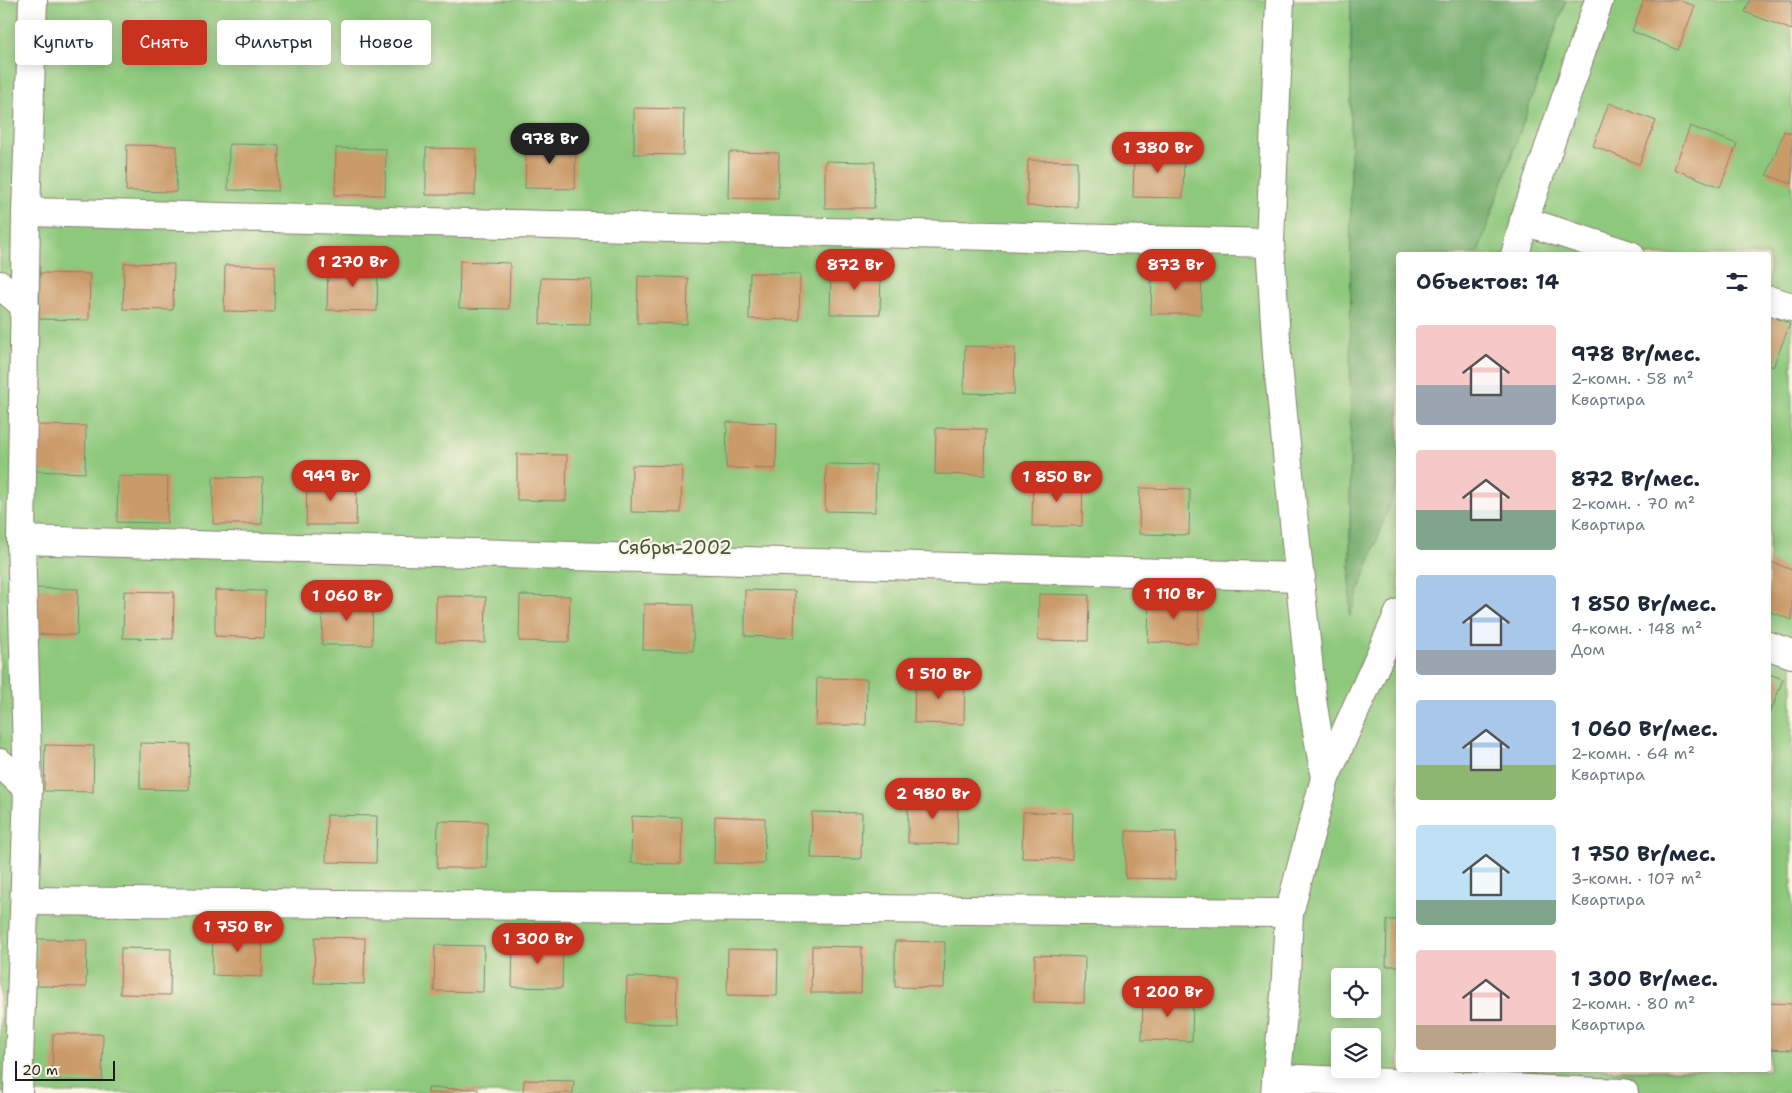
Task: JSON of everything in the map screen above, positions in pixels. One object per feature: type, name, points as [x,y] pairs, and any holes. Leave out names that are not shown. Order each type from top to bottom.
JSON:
[{"type":"lane","points":[[18,1093],[28,789],[21,540],[26,212],[33,0]]},
{"type":"lane","points":[[1280,0],[1270,243],[1277,355],[1312,700],[1325,778]]},
{"type":"lane","points":[[1516,252],[1524,221],[1599,0]]},
{"type":"lane","points":[[26,212],[1270,243]]},
{"type":"lane","points":[[1524,221],[1621,252]]},
{"type":"lane","points":[[0,285],[25,306]]},
{"type":"lane","points":[[1771,301],[1792,307]]},
{"type":"lane","points":[[21,540],[1301,577]]},
{"type":"lane","points":[[1396,621],[1325,778],[1289,913],[1285,995],[1276,1086],[1624,1093]]},
{"type":"lane","points":[[1771,647],[1792,654]]},
{"type":"lane","points":[[0,763],[28,789]]},
{"type":"lane","points":[[25,901],[1289,913]]},
{"type":"green space","name":"Сябры-2002","points":[[0,0],[1351,0],[1350,614],[1396,486],[1396,1072],[1771,1072],[1771,252],[1478,252],[1566,0],[1792,0],[1792,1093],[0,1093]]},
{"type":"green space","points":[[1351,0],[1566,0],[1478,252],[1396,252],[1396,486],[1350,616]]},
{"type":"building","points":[[1644,0],[1678,0],[1695,6],[1678,50],[1632,31]]},
{"type":"building","points":[[1750,0],[1792,0],[1792,30],[1745,12]]},
{"type":"building","points":[[1609,103],[1656,121],[1639,164],[1593,146]]},
{"type":"building","points":[[634,108],[684,109],[683,155],[634,154]]},
{"type":"building","points":[[1690,126],[1737,144],[1720,187],[1674,169]]},
{"type":"building","points":[[1784,131],[1792,134],[1792,184],[1767,175]]},
{"type":"building","points":[[526,141],[576,142],[575,189],[525,188]]},
{"type":"building","points":[[229,144],[279,145],[278,191],[228,190]]},
{"type":"building","points":[[127,145],[177,146],[176,192],[126,191]]},
{"type":"building","points":[[336,148],[386,149],[385,195],[335,195]]},
{"type":"building","points":[[426,148],[476,149],[475,195],[426,195]]},
{"type":"building","points":[[1134,150],[1184,151],[1183,198],[1133,197]]},
{"type":"building","points":[[729,152],[779,153],[778,199],[728,198]]},
{"type":"building","points":[[1028,160],[1077,161],[1077,207],[1027,206]]},
{"type":"building","points":[[825,161],[875,162],[874,208],[825,208]]},
{"type":"building","points":[[460,261],[510,263],[509,309],[459,308]]},
{"type":"building","points":[[124,263],[174,264],[173,310],[123,309]]},
{"type":"building","points":[[328,264],[378,265],[377,311],[327,310]]},
{"type":"building","points":[[225,265],[275,266],[274,312],[224,311]]},
{"type":"building","points":[[831,267],[881,268],[880,314],[830,314]]},
{"type":"building","points":[[1152,267],[1202,268],[1201,314],[1151,314]]},
{"type":"building","points":[[40,273],[90,274],[89,320],[39,319]]},
{"type":"building","points":[[750,273],[800,274],[799,320],[749,319]]},
{"type":"building","points":[[638,276],[688,278],[687,324],[637,323]]},
{"type":"building","points":[[541,278],[591,279],[590,325],[540,324]]},
{"type":"building","points":[[1771,316],[1790,324],[1773,367],[1771,366]]},
{"type":"building","points":[[965,346],[1015,348],[1014,394],[964,393]]},
{"type":"building","points":[[727,422],[777,423],[776,469],[726,468]]},
{"type":"building","points":[[36,425],[86,426],[85,473],[35,471]]},
{"type":"building","points":[[936,428],[986,429],[985,475],[935,474]]},
{"type":"building","points":[[517,454],[567,455],[566,501],[517,500]]},
{"type":"building","points":[[826,464],[876,465],[875,512],[825,511]]},
{"type":"building","points":[[632,465],[682,466],[681,513],[631,512]]},
{"type":"building","points":[[118,476],[168,477],[167,523],[117,522]]},
{"type":"building","points":[[213,477],[263,478],[262,524],[213,524]]},
{"type":"building","points":[[307,478],[357,479],[356,525],[306,525]]},
{"type":"building","points":[[1033,479],[1083,480],[1082,526],[1032,526]]},
{"type":"building","points":[[1140,488],[1190,489],[1189,535],[1139,534]]},
{"type":"building","points":[[1771,562],[1792,570],[1792,620],[1771,612]]},
{"type":"building","points":[[28,588],[78,589],[77,635],[27,634]]},
{"type":"building","points":[[215,590],[265,591],[264,638],[215,636]]},
{"type":"building","points":[[745,590],[795,591],[794,638],[745,636]]},
{"type":"building","points":[[124,591],[174,592],[173,639],[123,638]]},
{"type":"building","points":[[1039,594],[1089,595],[1088,641],[1038,640]]},
{"type":"building","points":[[520,595],[570,596],[569,642],[519,641]]},
{"type":"building","points":[[436,596],[486,597],[485,643],[436,642]]},
{"type":"building","points":[[1149,596],[1199,597],[1198,643],[1148,642]]},
{"type":"building","points":[[323,598],[373,599],[372,645],[322,645]]},
{"type":"building","points":[[644,604],[693,605],[693,651],[643,650]]},
{"type":"building","points":[[1771,675],[1783,679],[1771,711]]},
{"type":"building","points":[[915,676],[965,678],[964,724],[914,723]]},
{"type":"building","points":[[817,678],[867,679],[866,725],[816,725]]},
{"type":"building","points":[[140,743],[190,744],[189,790],[140,789]]},
{"type":"building","points":[[45,745],[94,746],[93,792],[44,791]]},
{"type":"building","points":[[908,796],[958,798],[957,844],[908,843]]},
{"type":"building","points":[[812,812],[862,813],[861,859],[811,858]]},
{"type":"building","points":[[1023,812],[1073,813],[1072,859],[1022,858]]},
{"type":"building","points":[[327,815],[377,816],[376,863],[326,862]]},
{"type":"building","points":[[632,816],[682,818],[681,864],[631,863]]},
{"type":"building","points":[[715,816],[765,818],[764,864],[714,863]]},
{"type":"building","points":[[438,821],[487,822],[487,868],[437,868]]},
{"type":"building","points":[[1126,831],[1176,832],[1175,879],[1125,878]]},
{"type":"building","points":[[1387,920],[1396,920],[1396,966],[1386,966]]},
{"type":"building","points":[[213,929],[263,930],[262,977],[212,975]]},
{"type":"building","points":[[315,937],[365,938],[364,984],[314,983]]},
{"type":"building","points":[[37,939],[87,940],[86,987],[36,986]]},
{"type":"building","points":[[513,941],[563,942],[562,988],[512,987]]},
{"type":"building","points":[[895,941],[945,942],[944,988],[895,987]]},
{"type":"building","points":[[435,945],[484,946],[483,992],[434,991]]},
{"type":"building","points":[[812,946],[862,947],[861,993],[811,993]]},
{"type":"building","points":[[121,948],[171,949],[170,995],[120,994]]},
{"type":"building","points":[[728,949],[778,950],[777,996],[727,995]]},
{"type":"building","points":[[1035,955],[1085,957],[1084,1003],[1034,1002]]},
{"type":"building","points":[[627,977],[677,978],[676,1024],[626,1023]]},
{"type":"building","points":[[1143,994],[1193,995],[1192,1041],[1142,1040]]},
{"type":"building","points":[[1771,1003],[1792,1004],[1792,1050],[1771,1049]]},
{"type":"building","points":[[53,1034],[103,1034],[102,1081],[52,1080]]},
{"type":"building","points":[[524,1080],[574,1081],[573,1093],[523,1093]]},
{"type":"building","points":[[428,1088],[478,1089],[478,1093],[428,1093]]}]
